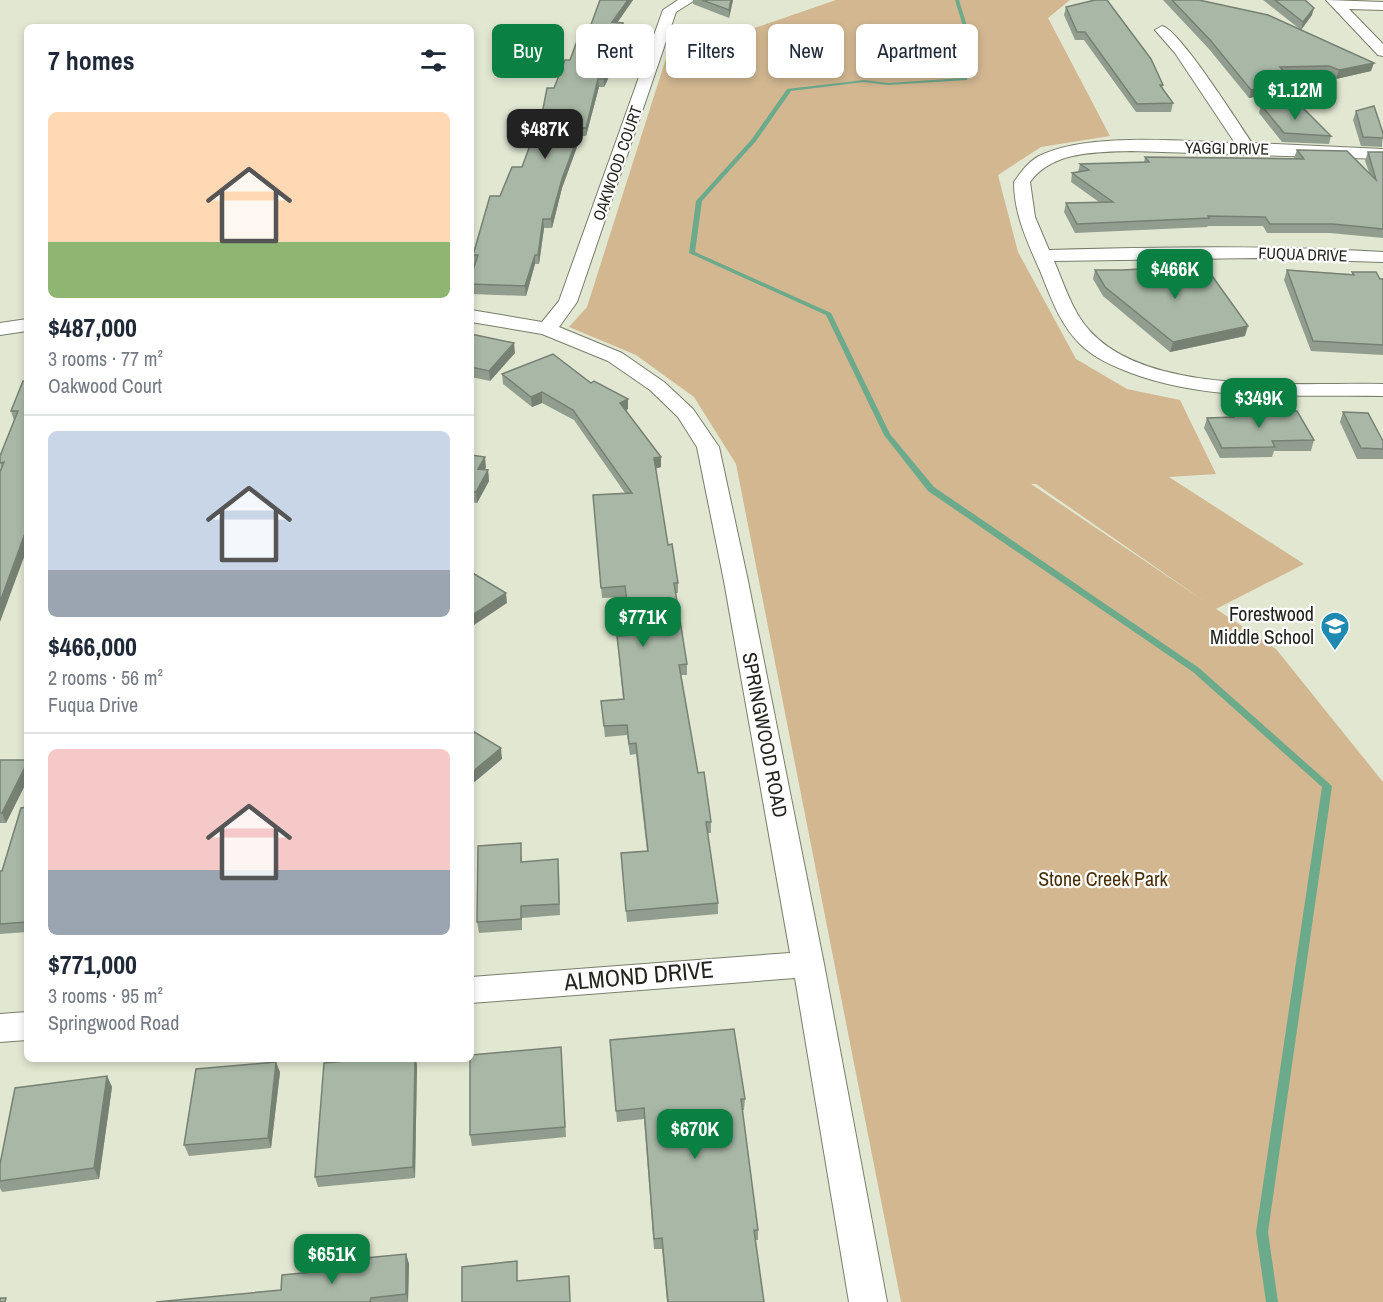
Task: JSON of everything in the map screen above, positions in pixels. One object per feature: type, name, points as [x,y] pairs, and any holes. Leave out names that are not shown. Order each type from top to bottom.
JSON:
[{"type":"street","name":"OAKWOOD COURT","points":[[548,329],[568,302],[670,10],[688,0]]},
{"type":"street","points":[[1334,2],[1383,6]]},
{"type":"street","points":[[1334,2],[1383,52]]},
{"type":"street","points":[[1162,30],[1180,50],[1246,147]]},
{"type":"street","name":"YAGGI DRIVE","points":[[1383,154],[1246,147],[1099,148],[1071,152],[1039,163],[1022,182],[1021,196],[1042,256],[1075,325],[1087,341],[1111,357],[1146,373],[1169,380],[1242,389],[1329,387],[1383,390]]},
{"type":"street","name":"FUQUA DRIVE","points":[[1042,256],[1185,252],[1302,253],[1383,257]]},
{"type":"street","name":"SPRINGWOOD ROAD","points":[[474,317],[548,329],[615,357],[657,386],[686,413],[708,447],[808,964],[868,1302]]},
{"type":"street","points":[[0,329],[24,326]]},
{"type":"street","name":"ALMOND DRIVE","points":[[474,990],[808,964]]},
{"type":"street","points":[[0,1028],[24,1026]]},
{"type":"green space","name":"Stone Creek Park","points":[[836,0],[1070,0],[1048,18],[1110,136],[1041,147],[998,175],[1018,252],[1076,359],[1127,389],[1180,400],[1216,474],[1169,477],[1304,564],[1216,609],[1276,649],[1383,782],[1383,1302],[901,1302],[736,464],[694,397],[636,355],[569,327],[587,307],[666,58],[666,78],[756,78],[756,27]],"holes":[[[1031,484],[1036,484],[1207,603]]]},
{"type":"building","points":[[600,0],[628,0],[612,22],[623,23],[591,24]]},
{"type":"building","points":[[702,0],[731,0],[729,10]]},
{"type":"building","points":[[1095,0],[1107,0],[1151,59],[1163,85],[1160,85],[1173,103],[1137,104],[1085,32],[1077,32],[1066,7]]},
{"type":"building","points":[[1172,0],[1199,0],[1268,15],[1374,63],[1339,70],[1329,66],[1280,67],[1292,81],[1251,90],[1211,41]]},
{"type":"building","points":[[1275,0],[1305,0],[1314,8],[1303,22]]},
{"type":"building","points":[[576,44],[576,78],[604,78],[598,79],[586,128],[581,128],[562,179],[551,219],[543,219],[538,255],[535,255],[525,286],[474,284],[474,267],[478,255],[474,255],[474,252],[490,196],[500,196],[512,167],[522,167],[532,140],[537,140],[547,88],[554,88],[558,78],[564,78],[564,63],[565,60],[570,60]]},
{"type":"building","points":[[1261,105],[1303,108],[1331,136],[1284,133]]},
{"type":"building","points":[[1374,106],[1383,138],[1363,137],[1356,111]]},
{"type":"building","points":[[1297,150],[1347,151],[1376,180],[1368,152],[1383,152],[1383,229],[1333,224],[1270,224],[1265,217],[1208,216],[1209,218],[1077,224],[1066,203],[1113,202],[1072,173],[1089,170],[1080,164],[1149,162],[1145,157],[1304,159]]},
{"type":"building","points":[[1205,266],[1248,326],[1173,342],[1105,287],[1095,270],[1121,270]]},
{"type":"building","points":[[1287,270],[1354,275],[1352,272],[1376,272],[1380,279],[1383,279],[1383,345],[1313,341]]},
{"type":"building","points":[[474,335],[514,343],[489,371],[474,368]]},
{"type":"building","points":[[553,354],[591,383],[594,381],[628,399],[620,403],[661,457],[654,458],[668,545],[672,544],[678,583],[674,583],[687,664],[679,665],[698,773],[704,772],[711,822],[706,822],[718,903],[626,911],[621,853],[648,851],[636,743],[629,744],[627,725],[604,726],[601,701],[624,699],[617,636],[631,635],[625,586],[601,588],[593,495],[632,493],[573,410],[542,392],[531,397],[502,374]]},
{"type":"building","points":[[24,381],[24,536],[0,602],[0,472],[4,462],[0,463],[0,456],[18,411],[11,411]]},
{"type":"building","points":[[1231,411],[1297,411],[1314,440],[1272,441],[1275,447],[1222,448],[1207,418],[1234,417]]},
{"type":"building","points":[[1343,412],[1368,413],[1383,441],[1383,449],[1361,448]]},
{"type":"building","points":[[474,455],[485,457],[478,469],[488,470],[474,492]]},
{"type":"building","points":[[474,574],[506,593],[474,614]]},
{"type":"building","points":[[474,732],[501,748],[474,770]]},
{"type":"building","points":[[0,760],[24,760],[24,769],[0,813]]},
{"type":"building","points":[[21,808],[24,808],[24,922],[0,924],[0,871],[2,871]]},
{"type":"building","points":[[521,843],[521,862],[558,859],[559,904],[521,906],[521,919],[477,922],[478,846]]},
{"type":"building","points":[[734,1029],[745,1099],[741,1099],[758,1230],[754,1230],[764,1302],[668,1302],[662,1238],[654,1239],[644,1108],[616,1111],[610,1040]]},
{"type":"building","points":[[561,1047],[565,1127],[470,1135],[470,1062],[474,1062],[474,1055]]},
{"type":"building","points":[[276,1062],[268,1138],[184,1145],[196,1069]]},
{"type":"building","points":[[415,1062],[413,1167],[315,1177],[324,1063]]},
{"type":"building","points":[[107,1076],[94,1168],[0,1181],[0,1164],[15,1088]]},
{"type":"building","points":[[406,1254],[406,1294],[371,1298],[370,1302],[156,1302],[281,1290],[282,1275],[365,1267],[365,1258]]},
{"type":"building","points":[[517,1261],[517,1281],[569,1276],[570,1302],[462,1302],[462,1267]]},
{"type":"waterway","points":[[957,0],[968,36],[965,79],[888,84],[864,81],[789,90],[754,140],[699,201],[692,253],[829,314],[887,435],[931,489],[1196,670],[1327,786],[1262,1232],[1272,1302]]},
{"type":"place","name":"Forestwood Middle School","points":[[1335,652]]}]
